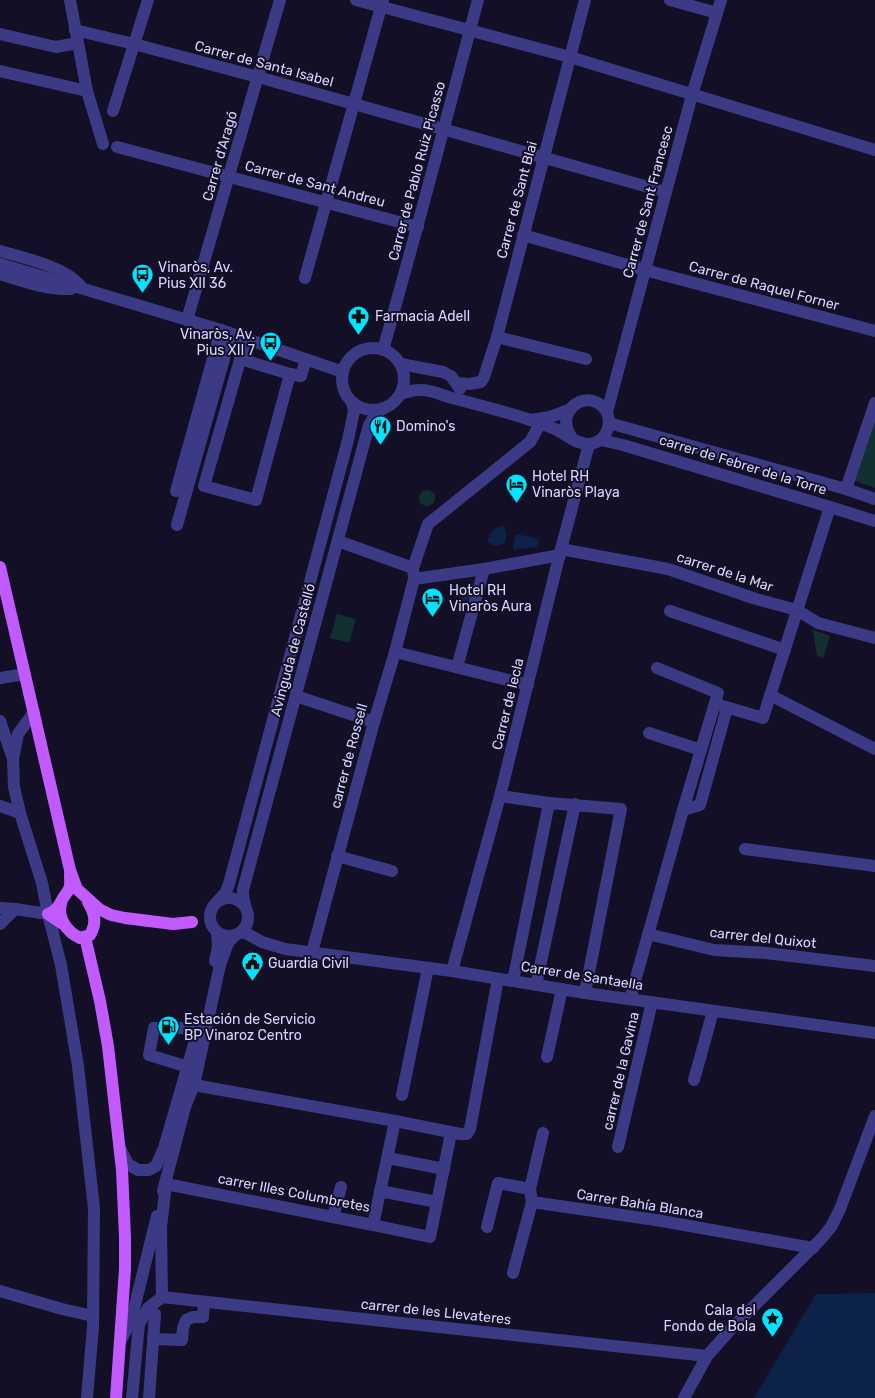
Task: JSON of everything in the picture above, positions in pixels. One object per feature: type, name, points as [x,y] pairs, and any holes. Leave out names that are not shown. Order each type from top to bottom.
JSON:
[{"type":"main road","points":[[0,567],[70,870],[77,889],[99,909],[111,915],[173,924],[192,922]]},
{"type":"main road","points":[[70,870],[69,889],[63,898],[61,913],[55,919],[71,934],[80,938],[90,935],[95,926],[102,922],[125,918]]},
{"type":"main road","points":[[85,895],[93,910],[95,926]]},
{"type":"main road","points":[[85,936],[108,1046],[120,1148],[125,1269],[116,1398]]},
{"type":"street","points":[[70,0],[87,91],[103,144]]},
{"type":"street","points":[[113,112],[148,0]]},
{"type":"street","name":"Carrer d'Aragó","points":[[187,320],[280,0]]},
{"type":"street","points":[[356,0],[382,3],[875,150]]},
{"type":"street","name":"Carrer de Pablo Ruiz Picasso","points":[[383,350],[418,227],[478,0]]},
{"type":"street","name":"Carrer de Sant Blai","points":[[456,383],[480,382],[484,377],[497,337],[586,0]]},
{"type":"street","points":[[670,0],[716,13]]},
{"type":"street","name":"Carrer de Sant Francesc","points":[[608,418],[692,95],[721,0]]},
{"type":"street","points":[[305,278],[382,3]]},
{"type":"street","name":"Carrer de Santa Isabel","points":[[76,30],[258,77],[666,192]]},
{"type":"street","points":[[0,34],[56,47],[78,43]]},
{"type":"street","points":[[0,71],[87,91]]},
{"type":"street","name":"Carrer de Sant Andreu","points":[[117,147],[418,227]]},
{"type":"street","name":"Carrer de Raquel Forner","points":[[524,235],[645,270],[875,331]]},
{"type":"street","points":[[0,250],[60,270],[74,278],[83,288]]},
{"type":"street","points":[[0,264],[226,332],[343,372]]},
{"type":"street","points":[[0,274],[40,287],[60,290],[83,288]]},
{"type":"street","points":[[176,491],[226,332]]},
{"type":"street","points":[[178,525],[226,332]]},
{"type":"street","points":[[497,337],[586,360]]},
{"type":"street","points":[[246,339],[204,486],[256,500],[290,374]]},
{"type":"street","points":[[373,348],[390,353],[401,364],[404,384],[401,394],[384,408],[376,410],[367,409],[352,402],[347,396],[342,380],[343,372],[347,363],[354,355],[363,350],[373,348]]},
{"type":"street","points":[[240,359],[300,376],[306,359]]},
{"type":"street","points":[[401,364],[443,372],[451,376],[460,389],[482,406]]},
{"type":"street","points":[[401,394],[421,389],[534,422],[556,430],[577,442],[595,442],[605,435],[608,418],[602,406],[596,402],[589,401],[574,405],[569,410],[566,417],[566,425],[572,438]]},
{"type":"street","name":"Avinguda de Castelló","points":[[215,906],[226,892],[232,874],[348,440],[354,411],[352,402]]},
{"type":"street","points":[[846,489],[875,403]]},
{"type":"street","name":"Avinguda de Castelló","points":[[247,911],[243,890],[338,541],[370,425],[376,414],[384,408]]},
{"type":"street","points":[[534,422],[569,410]]},
{"type":"street","name":"carrer de Febrer de la Torre","points":[[608,418],[875,499]]},
{"type":"street","name":"carrer de Rossell","points":[[312,952],[374,722],[395,652],[428,524],[530,442],[534,422]]},
{"type":"street","name":"carrer de Febrer de la Torre","points":[[595,442],[623,445],[875,521]]},
{"type":"street","name":"Carrer de Iecla","points":[[452,971],[500,796],[561,552],[595,442]]},
{"type":"street","points":[[721,706],[763,718],[830,507]]},
{"type":"street","name":"carrer de la Mar","points":[[338,541],[414,574],[484,569],[561,552],[668,569],[756,599],[797,610],[818,623],[875,638]]},
{"type":"street","points":[[457,667],[484,569]]},
{"type":"street","points":[[670,611],[784,650]]},
{"type":"street","points":[[395,652],[528,685]]},
{"type":"street","points":[[657,668],[718,693],[721,706],[700,805],[684,810]]},
{"type":"street","points":[[0,678],[25,674]]},
{"type":"street","points":[[770,695],[875,749]]},
{"type":"street","points":[[296,696],[374,722]]},
{"type":"street","points":[[630,999],[701,750],[721,706]]},
{"type":"street","points":[[34,712],[18,734],[13,759],[14,787],[20,813],[55,919],[78,1066],[94,1208],[93,1316],[87,1398]]},
{"type":"street","points":[[0,721],[13,759]]},
{"type":"street","points":[[649,733],[701,750]]},
{"type":"street","points":[[500,796],[549,803],[621,809],[584,993]]},
{"type":"street","points":[[513,981],[549,803]]},
{"type":"street","points":[[536,985],[575,804]]},
{"type":"street","points":[[0,806],[20,813]]},
{"type":"street","points":[[745,850],[875,866]]},
{"type":"street","points":[[338,856],[392,871]]},
{"type":"street","points":[[120,1148],[128,1164],[138,1170],[149,1170],[156,1166],[193,1067],[220,965],[228,944],[248,924],[247,911],[239,900],[232,897],[225,898],[201,920],[192,922]]},
{"type":"street","points":[[121,1340],[131,1321],[185,1107],[194,1085],[193,1067],[198,1028],[218,947],[217,931],[210,921],[215,906]]},
{"type":"street","points":[[0,908],[15,909],[55,919]]},
{"type":"street","points":[[0,924],[15,909]]},
{"type":"street","name":"Carrer de Santaella","points":[[247,911],[260,932],[285,948]]},
{"type":"street","points":[[192,922],[222,934],[231,936],[237,934]]},
{"type":"street","name":"Carrer de Santaella","points":[[237,934],[244,932],[262,942],[285,948],[452,971],[584,993],[875,1033]]},
{"type":"street","name":"carrer del Quixot","points":[[648,934],[714,950],[766,953],[875,966]]},
{"type":"street","points":[[402,1095],[428,968]]},
{"type":"street","points":[[194,1085],[466,1134],[470,1129],[498,979]]},
{"type":"street","points":[[547,1057],[562,989]]},
{"type":"street","name":"carrer de la Gavina","points":[[618,1147],[652,1002]]},
{"type":"street","points":[[694,1080],[713,1011]]},
{"type":"street","points":[[193,1067],[149,1055],[154,1028],[198,1028]]},
{"type":"street","points":[[684,1398],[708,1356],[732,1328],[813,1248],[836,1218],[875,1116]]},
{"type":"street","name":"carrer Illes Columbretes","points":[[166,1184],[373,1225],[396,1121]]},
{"type":"street","points":[[373,1225],[430,1237],[452,1133]]},
{"type":"street","points":[[513,1273],[532,1202],[530,1190],[543,1134]]},
{"type":"street","points":[[388,1158],[444,1169]]},
{"type":"street","points":[[487,1227],[498,1183],[530,1190]]},
{"type":"street","points":[[132,1398],[139,1324],[148,1308],[162,1297],[162,1227],[166,1184]]},
{"type":"street","points":[[333,1217],[341,1187]]},
{"type":"street","points":[[380,1191],[437,1202]]},
{"type":"street","name":"Carrer Bahía Blanca","points":[[532,1202],[656,1220],[813,1248]]},
{"type":"street","points":[[0,1291],[93,1316]]},
{"type":"street","name":"carrer de les Llevateres","points":[[162,1297],[708,1356]]},
{"type":"street","points":[[153,1339],[182,1340],[186,1320],[193,1317],[203,1317],[204,1302]]},
{"type":"street","points":[[149,1398],[155,1314]]},
{"type":"green space","points":[[875,421],[875,488],[855,481]]},
{"type":"green space","points":[[424,490],[430,490],[435,495],[433,504],[424,506],[419,501],[419,495]]},
{"type":"green space","points":[[337,614],[356,619],[349,643],[330,638]]},
{"type":"green space","points":[[813,630],[830,636],[823,658],[817,656]]},
{"type":"water","points":[[501,526],[504,527],[505,541],[501,545],[493,546],[488,541],[489,536]]},
{"type":"water","points":[[516,534],[535,538],[539,544],[536,547],[514,550]]},
{"type":"water","points":[[463,589],[472,589],[465,614],[458,612],[457,608],[461,601],[460,596]]},
{"type":"water","points":[[875,1293],[875,1398],[754,1398],[816,1294]]},
{"type":"place","name":"Vinaròs, Av. Pius XII 36","points":[[142,294]]},
{"type":"place","name":"Farmacia Adell","points":[[359,335]]},
{"type":"place","name":"Vinaròs, Av. Pius XII 7","points":[[271,361]]},
{"type":"place","name":"Domino's","points":[[380,445]]},
{"type":"place","name":"Hotel RH Vinaròs Playa","points":[[516,503]]},
{"type":"place","name":"Hotel RH Vinaròs Aura","points":[[433,617]]},
{"type":"place","name":"Guardia Civil","points":[[252,982]]},
{"type":"place","name":"Estación de Servicio BP Vinaroz Centro","points":[[168,1046]]},
{"type":"place","name":"Cala del Fondo de Bola","points":[[772,1337]]}]
